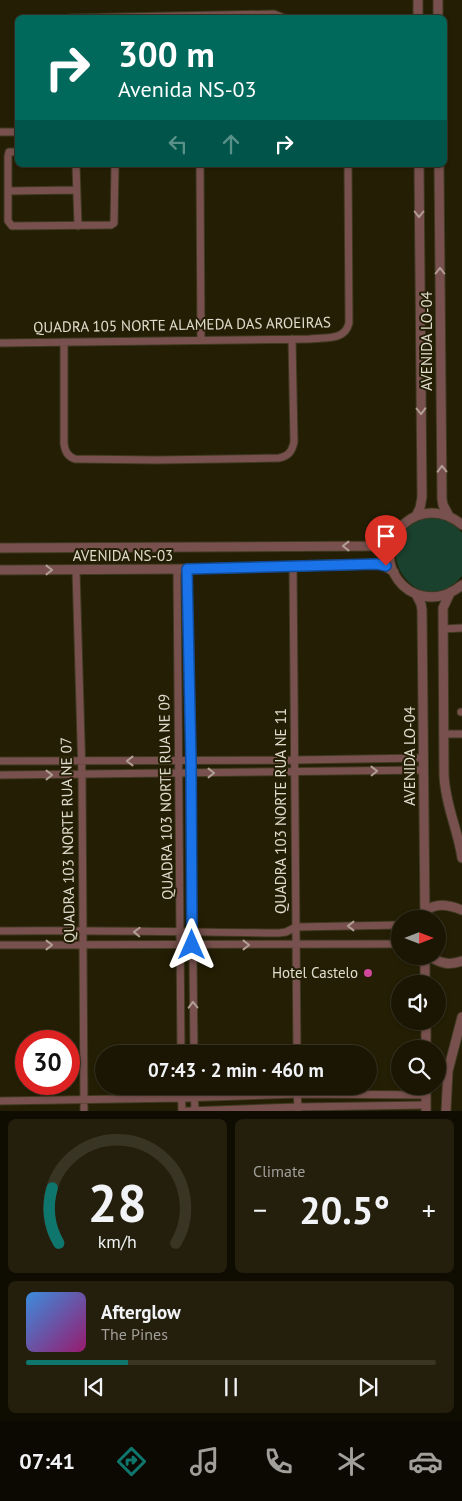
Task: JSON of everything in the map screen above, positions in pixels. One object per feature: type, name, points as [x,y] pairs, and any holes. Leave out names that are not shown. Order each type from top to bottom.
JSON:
[{"type":"street","points":[[418,0],[418,15]]},
{"type":"street","points":[[438,0],[438,15]]},
{"type":"street","points":[[174,15],[280,15]]},
{"type":"street","points":[[0,132],[15,132]]},
{"type":"street","points":[[15,152],[9,152],[8,156],[8,221],[12,226],[112,225],[114,223],[114,167]]},
{"type":"street","points":[[76,167],[78,226]]},
{"type":"street","points":[[200,167],[201,340]]},
{"type":"street","name":"QUADRA 105 NORTE ALAMEDA DAS AROEIRAS","points":[[0,343],[292,339],[338,336],[346,332],[348,328],[348,167]]},
{"type":"street","name":"AVENIDA LO-04","points":[[416,516],[422,497],[419,167]]},
{"type":"street","name":"AVENIDA LO-04","points":[[439,167],[442,499],[449,516]]},
{"type":"street","points":[[8,191],[76,190]]},
{"type":"street","points":[[64,342],[64,444],[65,450],[71,458],[157,460],[279,458],[291,452],[294,442],[292,339]]},
{"type":"street","points":[[394,572],[390,557],[393,540],[408,520],[434,512],[449,516],[462,525]]},
{"type":"street","name":"AVENIDA NS-03","points":[[0,548],[377,546],[393,540]]},
{"type":"street","name":"AVENIDA NS-03","points":[[0,570],[187,569],[377,564],[386,566],[394,572],[404,586],[416,594]]},
{"type":"street","name":"QUADRA 103 NORTE RUA NE 11","points":[[293,567],[297,1045]]},
{"type":"street","name":"QUADRA 103 NORTE RUA NE 09","points":[[178,569],[181,1045]]},
{"type":"street","name":"QUADRA 103 NORTE RUA NE 09","points":[[187,569],[194,1045]]},
{"type":"street","name":"QUADRA 103 NORTE RUA NE 07","points":[[76,570],[82,760],[84,1111]]},
{"type":"street","points":[[416,594],[433,597],[450,593],[462,585]]},
{"type":"street","points":[[450,593],[443,608],[445,790],[462,858]]},
{"type":"street","name":"AVENIDA LO-04","points":[[416,594],[422,610],[425,910]]},
{"type":"street","points":[[443,629],[462,628]]},
{"type":"street","points":[[443,734],[462,734]]},
{"type":"street","points":[[0,761],[424,758]]},
{"type":"street","points":[[0,775],[424,770]]},
{"type":"street","points":[[429,910],[433,906],[442,905],[462,910]]},
{"type":"street","points":[[0,931],[82,930],[279,933],[296,927],[391,925]]},
{"type":"street","points":[[0,946],[391,944]]},
{"type":"street","points":[[446,964],[462,961]]},
{"type":"street","points":[[446,1111],[448,1071],[462,1017]]},
{"type":"street","points":[[377,1091],[391,1091]]},
{"type":"street","points":[[0,1101],[83,1098],[181,1098],[224,1095]]},
{"type":"street","points":[[298,1095],[298,1109]]},
{"type":"street","points":[[187,1111],[426,1108],[426,1095]]},
{"type":"street","points":[[194,1097],[195,1110]]},
{"type":"street","points":[[181,1098],[182,1111]]},
{"type":"green space","points":[[425,518],[445,520],[462,533],[462,576],[445,590],[428,592],[413,586],[402,574],[396,558],[397,542],[406,528]]},
{"type":"place","name":"Hotel Castelo","points":[[368,973]]},
{"type":"route","points":[[192,945],[187,569],[377,564],[386,566]]}]
